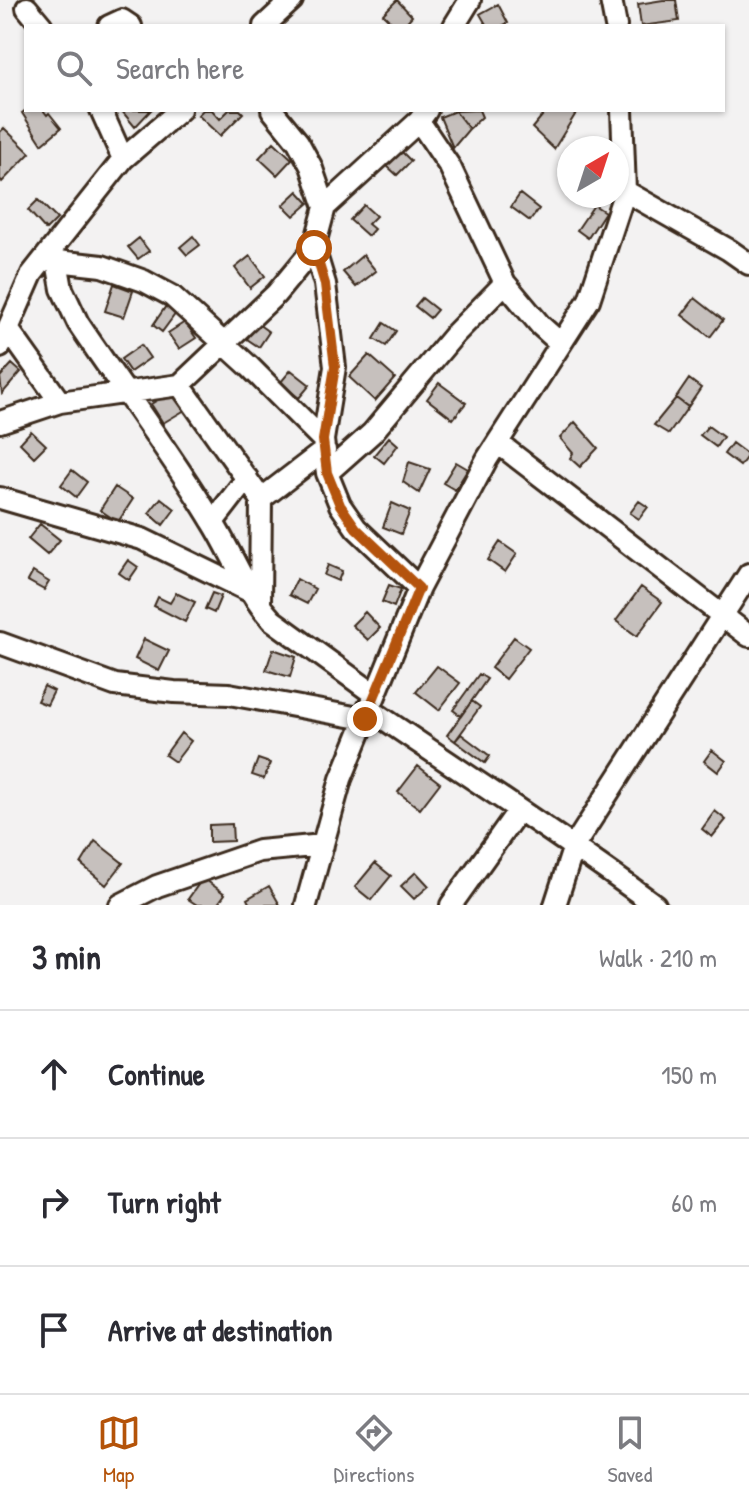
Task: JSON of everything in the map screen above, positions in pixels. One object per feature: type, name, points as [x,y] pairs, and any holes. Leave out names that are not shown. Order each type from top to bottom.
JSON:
[{"type":"street","points":[[266,24],[292,0]]},
{"type":"street","points":[[455,24],[470,0]]},
{"type":"street","points":[[611,0],[616,24]]},
{"type":"street","points":[[27,8],[40,24]]},
{"type":"street","points":[[102,112],[123,159]]},
{"type":"street","points":[[60,402],[4,338],[32,274],[53,257],[123,159],[178,112]]},
{"type":"street","points":[[274,112],[298,142],[311,166],[325,207]]},
{"type":"street","points":[[622,112],[623,136]]},
{"type":"street","points":[[0,422],[60,402],[180,385],[276,294],[314,248],[325,207],[423,116],[505,283],[541,326],[560,343]]},
{"type":"street","points":[[629,193],[749,264]]},
{"type":"street","points":[[306,905],[341,779],[419,588],[498,443],[589,300],[619,208]]},
{"type":"street","points":[[314,248],[325,284],[335,367],[324,445],[327,473],[340,505],[356,528],[419,588]]},
{"type":"street","points":[[53,257],[102,266],[144,281],[172,296],[324,445]]},
{"type":"street","points":[[53,257],[62,289],[78,323],[213,522],[254,598],[272,620],[369,707],[518,811],[574,846],[655,905]]},
{"type":"street","points":[[327,473],[372,433],[454,335],[505,283]]},
{"type":"street","points":[[180,385],[261,499],[254,598]]},
{"type":"street","points":[[498,443],[749,636]]},
{"type":"street","points":[[261,499],[324,445]]},
{"type":"street","points":[[213,522],[247,478]]},
{"type":"street","points":[[0,498],[142,539],[254,598]]},
{"type":"street","points":[[555,905],[574,846],[749,574]]},
{"type":"street","points":[[0,643],[115,685],[369,707]]},
{"type":"street","points":[[451,905],[518,811]]},
{"type":"street","points":[[120,905],[157,886],[259,851],[323,845]]},
{"type":"building","points":[[397,0],[412,16],[405,24],[393,24],[383,14]]},
{"type":"building","points":[[676,0],[679,21],[641,24],[638,4]]},
{"type":"building","points":[[498,4],[508,23],[486,24],[480,14]]},
{"type":"building","points":[[123,112],[149,112],[135,127]]},
{"type":"building","points":[[214,112],[220,119],[227,112],[243,113],[220,136],[198,115]]},
{"type":"building","points":[[456,112],[480,112],[482,117],[469,129]]},
{"type":"building","points":[[456,112],[469,129],[453,148],[440,117]]},
{"type":"building","points":[[545,112],[577,112],[562,136],[557,136],[554,149],[532,128]]},
{"type":"building","points":[[22,113],[49,113],[61,128],[42,144]]},
{"type":"building","points":[[4,128],[30,153],[2,182],[0,132]]},
{"type":"building","points":[[274,142],[292,159],[277,175],[259,158]]},
{"type":"building","points":[[401,151],[411,161],[397,175],[387,166]]},
{"type":"building","points":[[298,191],[309,203],[294,216],[283,205]]},
{"type":"building","points":[[520,194],[539,209],[530,221],[511,207]]},
{"type":"building","points":[[38,200],[57,219],[46,230],[28,210]]},
{"type":"building","points":[[364,205],[376,216],[368,224],[374,229],[368,236],[350,220]]},
{"type":"building","points":[[592,208],[605,212],[588,238],[577,230]]},
{"type":"building","points":[[193,236],[200,245],[187,255],[180,247]]},
{"type":"building","points":[[139,238],[149,251],[138,259],[128,247]]},
{"type":"building","points":[[363,255],[376,271],[356,287],[343,272]]},
{"type":"building","points":[[250,256],[265,276],[250,288],[235,268]]},
{"type":"building","points":[[114,284],[133,291],[124,317],[105,311]]},
{"type":"building","points":[[422,298],[437,310],[430,318],[415,306]]},
{"type":"building","points":[[695,298],[723,320],[710,337],[682,315]]},
{"type":"building","points":[[166,306],[176,313],[162,332],[153,325]]},
{"type":"building","points":[[185,322],[196,338],[179,349],[168,333]]},
{"type":"building","points":[[384,323],[396,331],[386,346],[374,339]]},
{"type":"building","points":[[258,324],[269,332],[259,347],[247,339]]},
{"type":"building","points":[[141,345],[150,358],[130,372],[121,359]]},
{"type":"building","points":[[369,355],[395,378],[375,401],[349,377]]},
{"type":"building","points":[[12,364],[21,372],[2,394],[0,377]]},
{"type":"building","points":[[291,370],[310,385],[299,398],[280,383]]},
{"type":"building","points":[[689,379],[701,388],[688,407],[676,398]]},
{"type":"building","points":[[439,383],[466,403],[453,419],[427,399]]},
{"type":"building","points":[[173,391],[185,410],[163,423],[151,404]]},
{"type":"building","points":[[676,398],[688,407],[669,434],[654,425]]},
{"type":"building","points":[[575,422],[598,448],[580,467],[570,458],[573,453],[560,438]]},
{"type":"building","points":[[708,426],[723,437],[716,447],[700,435]]},
{"type":"building","points":[[31,431],[46,445],[34,457],[20,443]]},
{"type":"building","points":[[389,437],[398,445],[384,463],[374,455]]},
{"type":"building","points":[[732,443],[748,455],[740,466],[724,454]]},
{"type":"building","points":[[409,462],[430,469],[419,493],[403,482]]},
{"type":"building","points":[[456,462],[468,469],[455,490],[443,483]]},
{"type":"building","points":[[72,470],[87,482],[76,497],[61,485]]},
{"type":"building","points":[[115,487],[133,499],[118,522],[100,510]]},
{"type":"building","points":[[161,498],[175,509],[163,525],[149,513]]},
{"type":"building","points":[[639,501],[648,507],[639,519],[630,513]]},
{"type":"building","points":[[392,503],[410,511],[401,534],[383,527]]},
{"type":"building","points":[[40,524],[60,540],[47,555],[28,539]]},
{"type":"building","points":[[500,542],[517,554],[505,572],[488,560]]},
{"type":"building","points":[[128,560],[138,567],[129,580],[119,573]]},
{"type":"building","points":[[328,565],[342,571],[338,581],[324,575]]},
{"type":"building","points":[[33,572],[49,582],[44,590],[28,581]]},
{"type":"building","points":[[297,579],[315,589],[307,604],[289,595]]},
{"type":"building","points":[[389,585],[401,589],[394,607],[382,602]]},
{"type":"building","points":[[641,587],[662,602],[637,636],[616,621]]},
{"type":"building","points":[[176,593],[195,602],[185,622],[154,606],[158,597],[170,603]]},
{"type":"building","points":[[212,593],[221,596],[214,613],[205,609]]},
{"type":"building","points":[[365,612],[380,628],[368,640],[352,625]]},
{"type":"building","points":[[514,637],[529,648],[505,679],[491,668]]},
{"type":"building","points":[[144,639],[169,651],[159,671],[135,659]]},
{"type":"building","points":[[273,649],[296,657],[290,677],[266,670]]},
{"type":"building","points":[[437,666],[460,683],[439,710],[416,692]]},
{"type":"building","points":[[479,674],[487,679],[461,716],[453,710]]},
{"type":"building","points":[[44,686],[54,691],[47,705],[37,701]]},
{"type":"building","points":[[472,701],[480,707],[455,741],[447,735]]},
{"type":"building","points":[[181,733],[191,741],[175,762],[165,755]]},
{"type":"building","points":[[461,734],[490,756],[485,763],[455,741]]},
{"type":"building","points":[[712,750],[726,761],[718,772],[704,761]]},
{"type":"building","points":[[258,759],[270,763],[264,779],[252,775]]},
{"type":"building","points":[[418,766],[440,783],[420,809],[398,792]]},
{"type":"building","points":[[715,811],[726,820],[712,837],[702,829]]},
{"type":"building","points":[[232,824],[233,841],[209,842],[209,825]]},
{"type":"building","points":[[95,841],[123,863],[106,885],[81,864]]},
{"type":"building","points":[[375,863],[391,876],[371,900],[355,887]]},
{"type":"building","points":[[416,872],[429,886],[414,899],[401,886]]},
{"type":"building","points":[[203,878],[225,894],[217,905],[197,905],[188,899]]},
{"type":"building","points":[[269,886],[280,905],[250,905],[247,899]]},
{"type":"route","points":[[314,248],[325,284],[335,367],[323,440],[327,473],[340,505],[356,528],[419,588],[365,719]]}]
